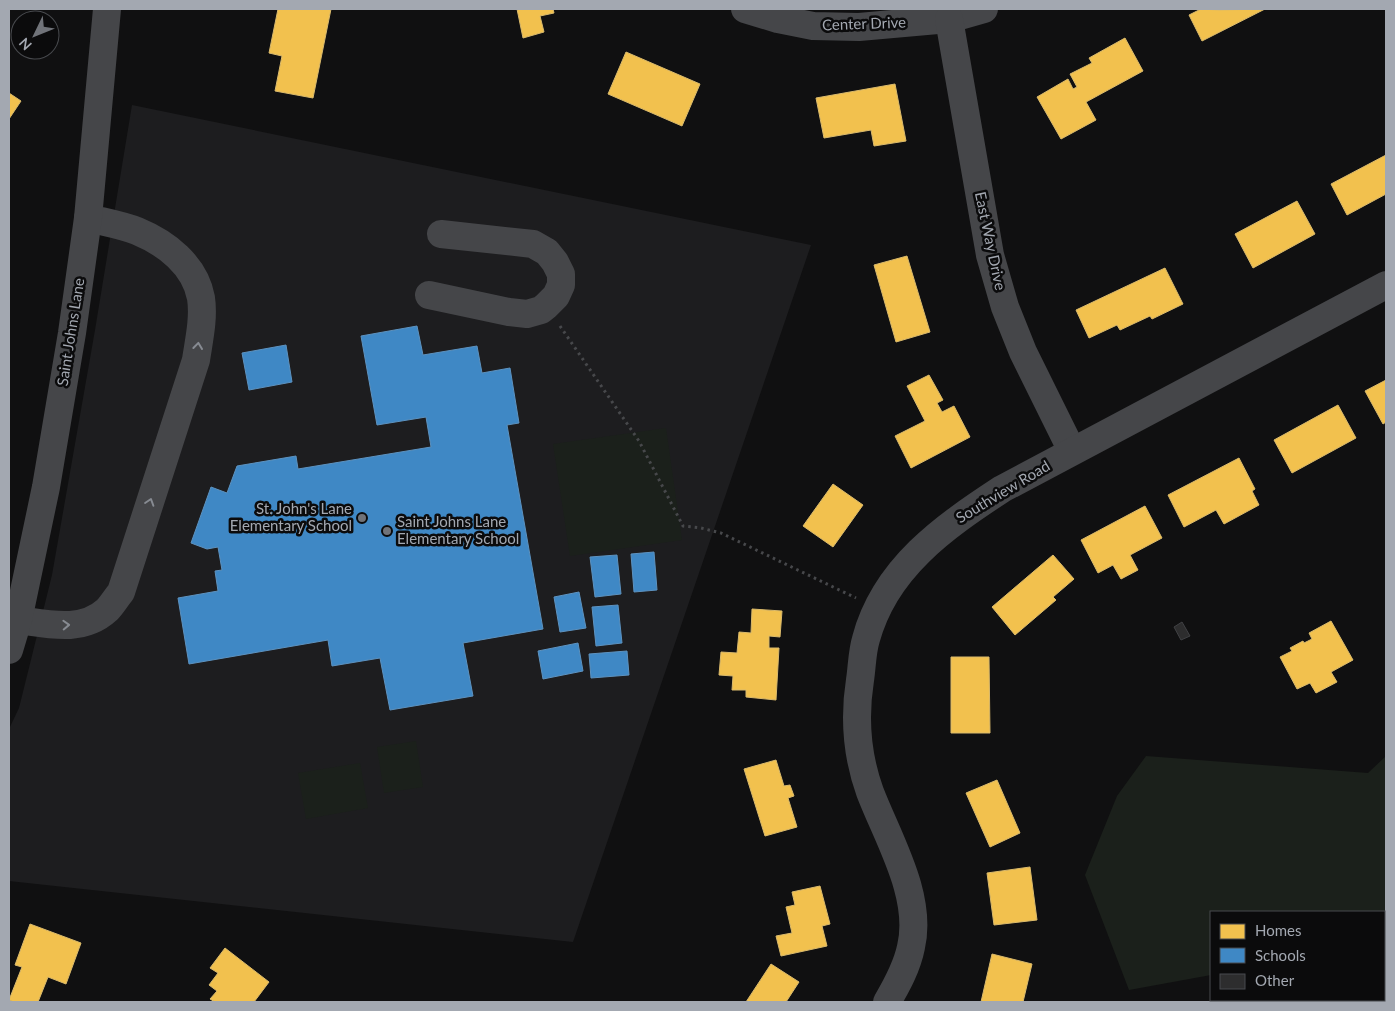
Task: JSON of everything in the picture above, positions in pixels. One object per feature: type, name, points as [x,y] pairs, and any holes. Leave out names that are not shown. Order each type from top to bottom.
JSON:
[{"type":"street","name":"Saint Johns Lane","points":[[9,650],[18,620],[46,486],[72,333],[88,218],[107,9]]},
{"type":"street","name":"Center Drive","points":[[745,9],[778,20],[813,26],[859,27],[949,19],[984,9]]},
{"type":"street","name":"East Way Drive","points":[[949,19],[990,255],[1005,307],[1023,352],[1072,451]]},
{"type":"street","points":[[18,620],[66,626],[90,621],[107,610],[121,592],[196,360],[201,320],[200,297],[192,273],[179,257],[162,244],[136,230],[88,218]]},
{"type":"street","points":[[429,294],[509,312],[527,314],[541,310],[546,306],[556,296],[561,285],[561,274],[555,262],[547,252],[534,244],[441,234]]},
{"type":"street","name":"Southview Road","points":[[887,1002],[901,978],[912,946],[913,916],[907,885],[870,790],[858,747],[856,705],[865,640],[877,608],[895,577],[915,554],[937,534],[1002,489],[1386,285]]},
{"type":"path","points":[[546,306],[639,441],[683,526],[721,533],[877,608]]},
{"type":"shaded area","name":"Saint Johns Lane Elementary School","points":[[132,105],[811,245],[573,942],[9,881],[9,729],[19,708],[52,575]]},
{"type":"shaded area","points":[[666,428],[682,540],[570,556],[553,444]]},
{"type":"shaded area","points":[[416,741],[423,787],[384,793],[377,747]]},
{"type":"shaded area","points":[[1146,756],[1368,773],[1386,756],[1386,1002],[1276,1001],[1385,1001],[1385,911],[1210,911],[1210,975],[1129,990],[1085,875],[1117,796]]},
{"type":"shaded area","points":[[360,763],[368,808],[306,819],[298,773]]},
{"type":"building: Homes","points":[[278,9],[331,9],[313,98],[275,91],[282,56],[269,53]]},
{"type":"building: Homes","points":[[517,9],[553,9],[554,13],[540,16],[544,32],[523,38]]},
{"type":"building: Homes","points":[[1201,9],[1265,9],[1202,41],[1189,15]]},
{"type":"building: Homes","points":[[1125,38],[1143,71],[1086,102],[1096,120],[1061,139],[1037,97],[1068,79],[1073,89],[1077,87],[1070,74],[1092,63],[1089,58]]},
{"type":"building: Homes","points":[[626,52],[700,84],[682,126],[608,94]]},
{"type":"building: Homes","points":[[895,84],[906,141],[874,146],[871,130],[824,138],[816,98]]},
{"type":"building: Homes","points":[[9,93],[21,101],[9,119]]},
{"type":"building: Homes","points":[[1386,155],[1386,194],[1347,215],[1331,184]]},
{"type":"building: Homes","points":[[1297,201],[1315,234],[1253,268],[1235,234]]},
{"type":"building: Homes","points":[[907,256],[930,332],[896,342],[874,265]]},
{"type":"building: Homes","points":[[1165,268],[1183,304],[1152,319],[1150,316],[1120,330],[1117,325],[1089,338],[1076,310]]},
{"type":"building: Homes","points":[[929,375],[943,400],[937,403],[942,412],[954,406],[970,437],[911,468],[895,436],[925,421],[907,386]]},
{"type":"building: Homes","points":[[1386,380],[1386,422],[1383,424],[1365,391]]},
{"type":"building: Homes","points":[[1338,405],[1356,438],[1292,473],[1274,440]]},
{"type":"building: Homes","points":[[1239,458],[1255,489],[1252,491],[1259,505],[1224,524],[1216,510],[1184,527],[1168,495]]},
{"type":"building: Homes","points":[[833,484],[863,505],[833,547],[803,526]]},
{"type":"building: Homes","points":[[1145,506],[1162,538],[1130,555],[1138,570],[1121,579],[1113,565],[1098,573],[1081,540]]},
{"type":"building: Homes","points":[[1053,555],[1074,579],[1053,597],[1056,600],[1015,635],[992,607]]},
{"type":"building: Homes","points":[[752,609],[782,611],[780,637],[769,636],[769,648],[779,648],[776,700],[746,697],[746,690],[732,690],[733,676],[719,675],[721,652],[737,653],[739,632],[751,633]]},
{"type":"building: Homes","points":[[1331,621],[1353,660],[1331,672],[1337,682],[1316,693],[1310,683],[1297,689],[1280,657],[1292,651],[1290,648],[1303,641],[1304,643],[1312,639],[1309,633]]},
{"type":"building: Homes","points":[[951,657],[989,657],[990,733],[951,733]]},
{"type":"building: Homes","points":[[776,760],[784,786],[790,785],[794,796],[788,798],[797,827],[765,836],[744,769]]},
{"type":"building: Homes","points":[[997,780],[1020,833],[990,847],[966,793]]},
{"type":"building: Homes","points":[[1030,867],[1037,920],[994,925],[987,873]]},
{"type":"building: Homes","points":[[820,886],[830,924],[822,926],[827,946],[781,956],[776,936],[792,933],[786,907],[795,905],[792,892]]},
{"type":"building: Homes","points":[[30,924],[81,943],[66,984],[48,977],[38,1002],[14,1002],[9,1000],[22,967],[15,965]]},
{"type":"building: Homes","points":[[225,948],[269,982],[254,1002],[215,1002],[210,999],[217,991],[209,985],[218,973],[210,968]]},
{"type":"building: Homes","points":[[992,954],[1032,964],[1023,1002],[981,1002]]},
{"type":"building: Homes","points":[[771,964],[799,982],[786,1002],[746,1002]]},
{"type":"building: Schools","name":"St. John's Lane Elementary School","points":[[417,326],[423,355],[477,346],[482,373],[510,368],[519,423],[507,425],[543,629],[463,643],[473,696],[390,710],[380,658],[332,666],[328,640],[189,664],[178,598],[218,591],[215,571],[222,570],[218,547],[207,549],[191,543],[211,487],[227,493],[237,466],[296,456],[298,469],[431,447],[426,417],[377,425],[361,336]]},
{"type":"building: Schools","points":[[286,345],[292,382],[249,390],[242,353]]},
{"type":"building: Schools","points":[[654,552],[657,590],[634,592],[631,554]]},
{"type":"building: Schools","points":[[617,555],[621,594],[595,597],[590,557]]},
{"type":"building: Schools","points":[[579,592],[586,628],[560,632],[554,597]]},
{"type":"building: Schools","points":[[618,605],[622,643],[596,646],[592,607]]},
{"type":"building: Schools","points":[[578,643],[583,671],[543,679],[538,651]]},
{"type":"building: Schools","points":[[627,651],[629,675],[591,678],[589,654]]},
{"type":"building: Other","points":[[1182,622],[1190,636],[1181,640],[1174,627]]},
{"type":"place","name":"St. John's Lane Elementary School","points":[[362,518]]},
{"type":"place","name":"Saint Johns Lane Elementary School","points":[[387,531]]}]
